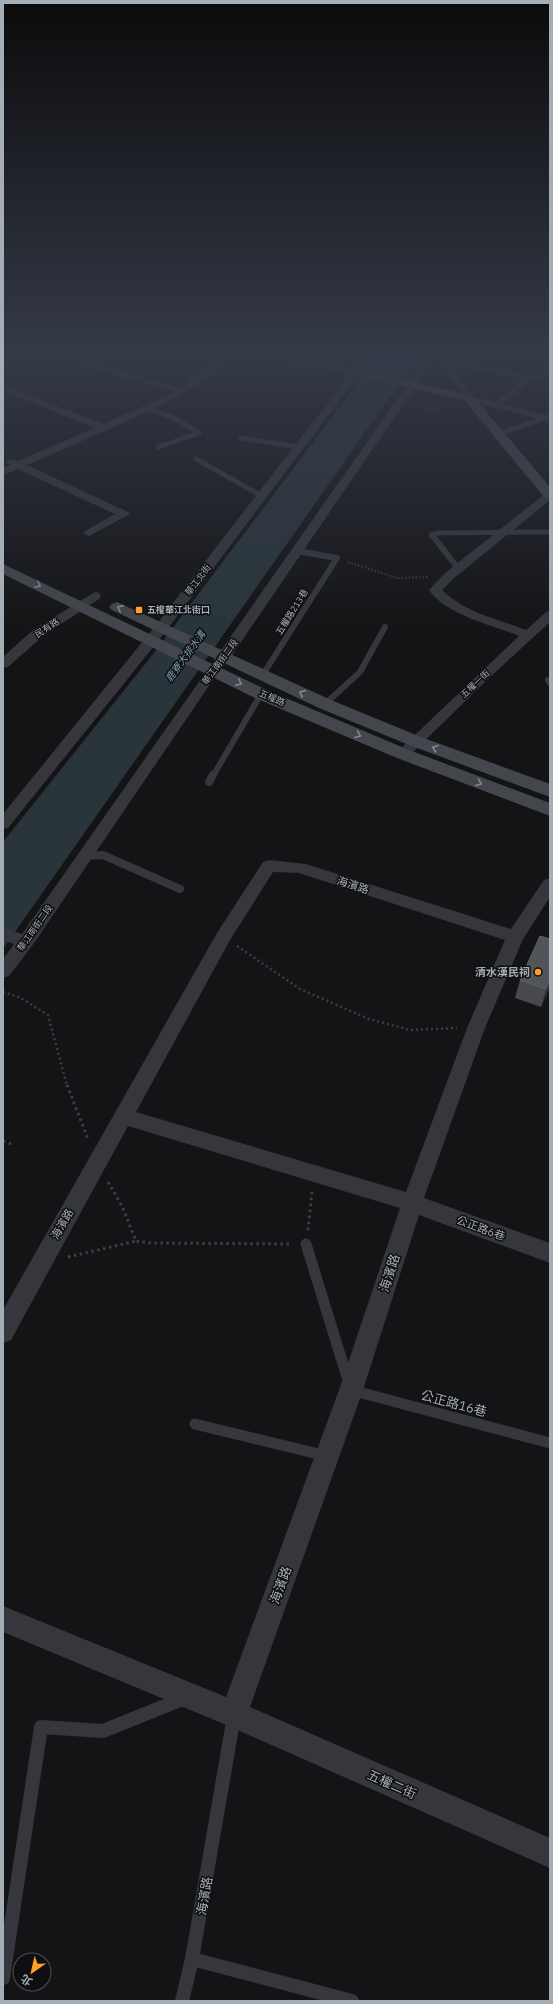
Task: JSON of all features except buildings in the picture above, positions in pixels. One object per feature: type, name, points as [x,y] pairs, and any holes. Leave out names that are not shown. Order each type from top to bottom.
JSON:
[{"type":"street","points":[[3,472],[64,445]]},
{"type":"street","name":"華江北街","points":[[3,824],[158,636],[301,445]]},
{"type":"street","name":"華江南街二段","points":[[3,972],[14,938],[83,856],[213,662],[297,551],[371,445]]},
{"type":"street","points":[[507,445],[550,495],[453,572],[435,590],[440,597],[454,605],[529,636]]},
{"type":"street","points":[[3,459],[124,514],[89,533]]},
{"type":"street","points":[[3,553],[66,583]]},
{"type":"street","name":"五權路","points":[[3,568],[81,606],[158,636],[213,662],[261,694],[403,754],[550,810]]},
{"type":"street","name":"五權路","points":[[81,590],[95,596],[158,636]]},
{"type":"street","name":"民有路","points":[[3,664],[38,633],[95,596]]},
{"type":"street","name":"五權一街","points":[[403,754],[483,676],[550,616]]},
{"type":"street","name":"五權路","points":[[213,662],[262,676],[325,704],[416,741],[550,791]]},
{"type":"street","name":"海濱路","points":[[3,1332],[223,936],[269,866],[300,868],[515,937]]},
{"type":"street","name":"海濱路","points":[[234,1714],[351,1390],[412,1203],[476,1028],[515,937],[550,884]]},
{"type":"street","points":[[123,1116],[314,1175],[412,1203]]},
{"type":"street","name":"公正路6巷","points":[[412,1203],[550,1253]]},
{"type":"street","points":[[3,1618],[234,1714]]},
{"type":"street","name":"五權二街","points":[[234,1714],[550,1853]]},
{"type":"lane","points":[[158,447],[165,445]]},
{"type":"lane","points":[[283,445],[299,447]]},
{"type":"lane","points":[[196,459],[262,496]]},
{"type":"lane","points":[[453,572],[432,535],[437,533],[506,531],[550,532]]},
{"type":"lane","points":[[297,551],[337,558]]},
{"type":"lane","name":"五權路213巷","points":[[262,676],[337,558]]},
{"type":"lane","points":[[325,704],[360,672],[385,627]]},
{"type":"lane","points":[[209,782],[261,694]]},
{"type":"lane","points":[[83,856],[103,855],[180,889]]},
{"type":"lane","points":[[306,1244],[351,1390]]},
{"type":"lane","name":"公正路16巷","points":[[351,1390],[550,1443]]},
{"type":"lane","points":[[195,1424],[327,1456]]},
{"type":"lane","points":[[3,1978],[41,1727],[104,1731],[190,1696]]},
{"type":"lane","name":"海濱路","points":[[182,2001],[192,1959],[234,1714]]},
{"type":"lane","points":[[192,1959],[352,2001]]},
{"type":"path","points":[[337,558],[397,578],[453,572]]},
{"type":"path","points":[[223,936],[300,989],[369,1019],[410,1030],[476,1028]]},
{"type":"path","points":[[3,992],[19,997],[48,1016],[68,1090],[98,1162],[122,1206],[136,1242]]},
{"type":"path","points":[[3,1141],[11,1144]]},
{"type":"path","points":[[40,1263],[136,1242],[306,1244],[314,1175]]},
{"type":"water","name":"鹿寮大排水溝","points":[[311,445],[356,445],[3,949],[3,842],[150,658]]},
{"type":"place","name":"五權華江北街口","points":[[139,610]]},
{"type":"place","name":"清水漢民祠","points":[[538,972]]}]
